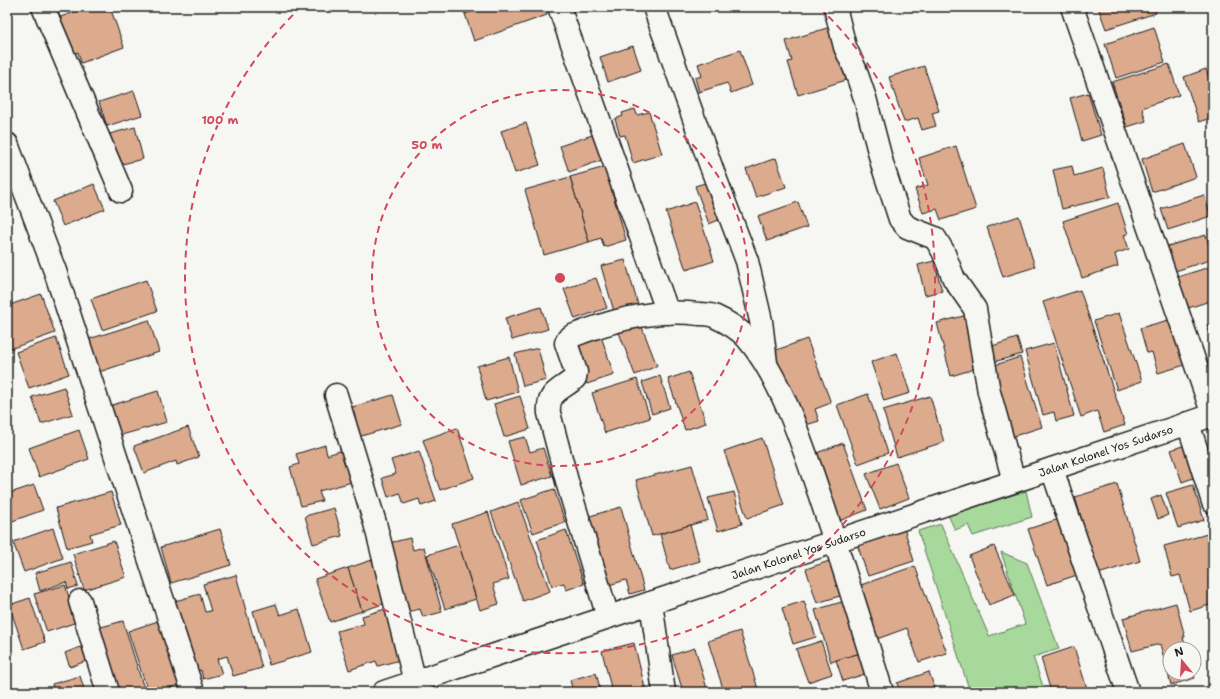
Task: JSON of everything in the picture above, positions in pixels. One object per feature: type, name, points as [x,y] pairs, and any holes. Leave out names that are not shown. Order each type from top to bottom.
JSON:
[{"type":"street","points":[[44,7],[121,191]]},
{"type":"street","points":[[559,7],[668,313]]},
{"type":"street","points":[[654,7],[746,261],[761,321],[766,364]]},
{"type":"street","points":[[835,7],[845,47],[855,68],[865,98],[900,219],[906,227],[935,238],[943,251],[954,278],[975,309],[989,392],[1014,481]]},
{"type":"street","points":[[1072,7],[1213,415]]},
{"type":"street","points":[[7,144],[55,271],[193,692]]},
{"type":"street","points":[[608,617],[568,485],[549,413],[549,402],[554,393],[576,378],[576,372],[566,343],[568,338],[572,336],[625,318],[681,312],[713,316],[738,329],[747,338],[766,364],[778,388],[802,442],[835,541],[882,692]]},
{"type":"street","points":[[336,395],[375,523],[415,682]]},
{"type":"street","name":"Jalan Kolonel Yos Sudarso","points":[[384,692],[1213,415]]},
{"type":"street","points":[[1188,423],[1213,502]]},
{"type":"street","points":[[1052,469],[1128,692]]},
{"type":"street","points":[[80,601],[108,692]]},
{"type":"street","points":[[651,603],[664,692]]},
{"type":"green space","points":[[1026,491],[1032,517],[973,536],[968,525],[955,530],[948,515]]},
{"type":"green space","points":[[941,524],[989,636],[1025,624],[1001,552],[1027,563],[1059,649],[1033,657],[1045,692],[970,692],[918,531]]},
{"type":"building","points":[[88,7],[110,7],[124,47],[81,63],[78,52],[68,56],[55,19]]},
{"type":"building","points":[[462,7],[483,7],[465,14]]},
{"type":"building","points":[[483,7],[544,7],[547,15],[474,41],[465,14]]},
{"type":"building","points":[[1098,7],[1154,7],[1156,13],[1106,29]]},
{"type":"building","points":[[830,27],[846,80],[798,95],[788,62],[792,61],[786,41]]},
{"type":"building","points":[[1154,27],[1165,62],[1116,78],[1105,44]]},
{"type":"building","points":[[633,46],[641,70],[608,82],[600,57]]},
{"type":"building","points":[[740,50],[752,85],[731,93],[727,83],[699,92],[695,78],[702,76],[698,64]]},
{"type":"building","points":[[1169,64],[1179,95],[1142,108],[1146,121],[1127,127],[1112,82]]},
{"type":"building","points":[[924,66],[939,111],[932,113],[936,126],[922,130],[918,118],[904,122],[889,77]]},
{"type":"building","points":[[1206,69],[1213,91],[1213,117],[1199,122],[1184,77]]},
{"type":"building","points":[[134,91],[142,115],[107,126],[99,102]]},
{"type":"building","points":[[1088,93],[1101,135],[1082,141],[1070,98]]},
{"type":"building","points":[[635,109],[637,115],[649,112],[662,154],[633,163],[625,135],[620,136],[615,119],[623,116],[622,113]]},
{"type":"building","points":[[526,123],[540,165],[515,173],[501,131]]},
{"type":"building","points":[[135,127],[143,159],[114,166],[106,135]]},
{"type":"building","points":[[598,133],[607,158],[569,172],[560,146]]},
{"type":"building","points":[[1185,144],[1196,177],[1152,192],[1142,159]]},
{"type":"building","points":[[956,146],[976,209],[941,220],[937,209],[923,213],[915,189],[928,185],[919,158]]},
{"type":"building","points":[[776,158],[786,187],[756,197],[746,169]]},
{"type":"building","points":[[1072,166],[1074,176],[1103,168],[1110,197],[1062,209],[1053,170]]},
{"type":"building","points":[[605,167],[626,240],[604,247],[601,238],[589,242],[570,177]]},
{"type":"building","points":[[570,177],[589,242],[544,255],[525,190]]},
{"type":"building","points":[[708,182],[721,219],[709,224],[695,186]]},
{"type":"building","points":[[94,184],[105,209],[63,226],[53,201]]},
{"type":"building","points":[[1204,195],[1211,216],[1168,230],[1161,209]]},
{"type":"building","points":[[695,202],[714,261],[686,270],[666,212]]},
{"type":"building","points":[[798,202],[807,227],[767,241],[758,216]]},
{"type":"building","points":[[1118,203],[1128,234],[1124,235],[1129,249],[1115,254],[1118,266],[1082,278],[1063,221]]},
{"type":"building","points":[[1019,216],[1035,267],[1003,277],[987,227]]},
{"type":"building","points":[[1206,235],[1213,259],[1169,273],[1161,248]]},
{"type":"building","points":[[625,260],[639,308],[615,315],[601,266]]},
{"type":"building","points":[[934,261],[942,291],[925,295],[918,265]]},
{"type":"building","points":[[1213,266],[1213,300],[1182,310],[1171,279]]},
{"type":"building","points":[[596,278],[607,308],[575,319],[564,289]]},
{"type":"building","points":[[146,280],[157,311],[102,330],[91,299]]},
{"type":"building","points":[[1080,290],[1125,425],[1104,432],[1097,411],[1081,417],[1043,302]]},
{"type":"building","points":[[41,294],[55,333],[7,350],[7,306]]},
{"type":"building","points":[[541,307],[548,329],[512,340],[505,318]]},
{"type":"building","points":[[1119,313],[1142,381],[1117,390],[1094,321]]},
{"type":"building","points":[[967,315],[981,367],[951,376],[937,323]]},
{"type":"building","points":[[1172,319],[1185,365],[1158,373],[1152,352],[1147,353],[1140,328]]},
{"type":"building","points":[[149,320],[159,352],[96,373],[86,340]]},
{"type":"building","points":[[640,322],[657,366],[635,375],[618,330]]},
{"type":"building","points":[[1213,323],[1213,342],[1207,325]]},
{"type":"building","points":[[601,336],[614,375],[587,384],[573,346]]},
{"type":"building","points":[[56,338],[69,374],[29,388],[16,352]]},
{"type":"building","points":[[1017,338],[1022,354],[990,363],[986,348]]},
{"type":"building","points":[[807,339],[831,403],[815,409],[819,421],[806,425],[802,414],[795,417],[771,352]]},
{"type":"building","points":[[1054,343],[1074,416],[1056,421],[1054,412],[1043,415],[1025,351]]},
{"type":"building","points":[[538,348],[546,380],[523,386],[515,354]]},
{"type":"building","points":[[897,353],[910,393],[884,401],[871,362]]},
{"type":"building","points":[[509,357],[518,392],[486,401],[477,366]]},
{"type":"building","points":[[1020,357],[1042,427],[1008,438],[986,368]]},
{"type":"building","points":[[689,372],[706,423],[685,430],[668,379]]},
{"type":"building","points":[[660,376],[670,408],[652,414],[642,382]]},
{"type":"building","points":[[637,379],[650,418],[605,433],[592,393]]},
{"type":"building","points":[[64,387],[73,414],[41,424],[32,397]]},
{"type":"building","points":[[158,391],[167,422],[118,436],[109,406]]},
{"type":"building","points":[[868,394],[888,453],[858,464],[837,405]]},
{"type":"building","points":[[393,395],[402,424],[358,437],[349,408]]},
{"type":"building","points":[[520,396],[530,429],[504,437],[494,404]]},
{"type":"building","points":[[930,396],[944,442],[897,457],[883,410]]},
{"type":"building","points":[[188,427],[199,457],[177,465],[176,461],[144,473],[134,446]]},
{"type":"building","points":[[457,428],[474,478],[440,490],[423,440]]},
{"type":"building","points":[[79,430],[89,459],[39,477],[29,448]]},
{"type":"building","points":[[525,437],[530,452],[543,448],[552,476],[521,485],[508,441]]},
{"type":"building","points":[[762,438],[784,505],[747,518],[724,451]]},
{"type":"building","points":[[843,443],[867,510],[839,521],[814,454]]},
{"type":"building","points":[[325,445],[327,455],[343,450],[352,482],[319,491],[322,501],[301,506],[290,467],[299,464],[296,454]]},
{"type":"building","points":[[1185,445],[1196,477],[1182,482],[1171,450]]},
{"type":"building","points":[[419,451],[436,501],[421,506],[419,499],[404,504],[400,493],[388,497],[382,478],[396,474],[391,460]]},
{"type":"building","points":[[896,463],[909,498],[880,509],[866,474]]},
{"type":"building","points":[[692,465],[708,520],[652,536],[636,480]]},
{"type":"building","points":[[1117,484],[1140,561],[1098,574],[1075,497]]},
{"type":"building","points":[[34,485],[43,510],[7,523],[7,494]]},
{"type":"building","points":[[1193,485],[1204,520],[1178,528],[1166,493]]},
{"type":"building","points":[[554,489],[565,522],[533,533],[521,500]]},
{"type":"building","points":[[111,492],[121,525],[90,534],[92,541],[67,548],[56,508]]},
{"type":"building","points":[[734,492],[742,524],[718,531],[708,498]]},
{"type":"building","points":[[1161,495],[1168,515],[1158,519],[1151,499]]},
{"type":"building","points":[[518,502],[550,591],[523,601],[491,512]]},
{"type":"building","points":[[621,507],[644,590],[630,594],[626,580],[602,587],[583,518]]},
{"type":"building","points":[[334,508],[342,536],[313,544],[305,516]]},
{"type":"building","points":[[488,512],[509,579],[493,584],[499,604],[480,610],[452,524]]},
{"type":"building","points":[[1059,519],[1077,575],[1047,585],[1028,529]]},
{"type":"building","points":[[690,525],[700,561],[670,570],[660,534]]},
{"type":"building","points":[[53,528],[63,558],[24,572],[13,542]]},
{"type":"building","points":[[904,528],[914,561],[868,576],[857,544]]},
{"type":"building","points":[[220,529],[231,565],[171,583],[161,547]]},
{"type":"building","points":[[566,530],[584,584],[566,590],[564,583],[552,586],[537,540]]},
{"type":"building","points":[[1211,533],[1213,539],[1213,604],[1190,611],[1180,575],[1172,577],[1164,546]]},
{"type":"building","points":[[410,538],[413,550],[424,547],[442,612],[423,617],[420,609],[407,612],[389,543]]},
{"type":"building","points":[[114,541],[126,577],[84,590],[73,554]]},
{"type":"building","points":[[459,545],[476,599],[445,609],[427,555]]},
{"type":"building","points":[[994,546],[1015,595],[989,605],[969,556]]},
{"type":"building","points":[[378,558],[392,601],[362,611],[348,568]]},
{"type":"building","points":[[832,560],[843,595],[817,603],[806,569]]},
{"type":"building","points":[[71,562],[78,586],[68,589],[66,582],[40,591],[35,573]]},
{"type":"building","points":[[915,566],[947,653],[919,662],[907,628],[877,639],[858,586]]},
{"type":"building","points":[[348,568],[362,611],[330,622],[315,579]]},
{"type":"building","points":[[236,575],[262,668],[233,676],[227,656],[217,659],[222,674],[203,679],[201,670],[188,674],[168,603],[200,594],[205,612],[211,611],[203,584]]},
{"type":"building","points":[[65,585],[77,622],[47,632],[34,594]]},
{"type":"building","points":[[30,598],[45,642],[24,649],[9,605]]},
{"type":"building","points":[[804,601],[816,637],[793,644],[782,608]]},
{"type":"building","points":[[845,601],[861,653],[831,662],[815,610]]},
{"type":"building","points":[[1176,603],[1185,637],[1183,637],[1184,641],[1162,641],[1162,651],[1160,644],[1132,651],[1123,618]]},
{"type":"building","points":[[276,604],[280,615],[299,609],[312,652],[269,665],[253,611]]},
{"type":"building","points":[[392,607],[407,658],[378,666],[376,661],[349,670],[337,631],[364,624],[362,616]]},
{"type":"building","points":[[161,620],[182,684],[158,692],[148,692],[128,631]]},
{"type":"building","points":[[123,621],[145,692],[114,692],[94,629]]},
{"type":"building","points":[[740,631],[759,692],[724,692],[708,641]]},
{"type":"building","points":[[821,641],[832,674],[808,682],[796,649]]},
{"type":"building","points":[[634,643],[646,692],[612,692],[602,651]]},
{"type":"building","points":[[83,646],[89,660],[70,667],[65,653]]},
{"type":"building","points":[[1074,647],[1088,692],[1051,692],[1041,658]]},
{"type":"building","points":[[695,648],[708,692],[683,692],[672,655]]},
{"type":"building","points":[[861,653],[868,673],[843,681],[836,660]]},
{"type":"building","points":[[929,672],[936,692],[900,692],[897,683]]},
{"type":"building","points":[[596,673],[601,692],[573,692],[570,680]]},
{"type":"building","points":[[80,676],[85,692],[54,692],[52,684]]},
{"type":"building","points":[[1170,681],[1185,681],[1171,685]]}]
